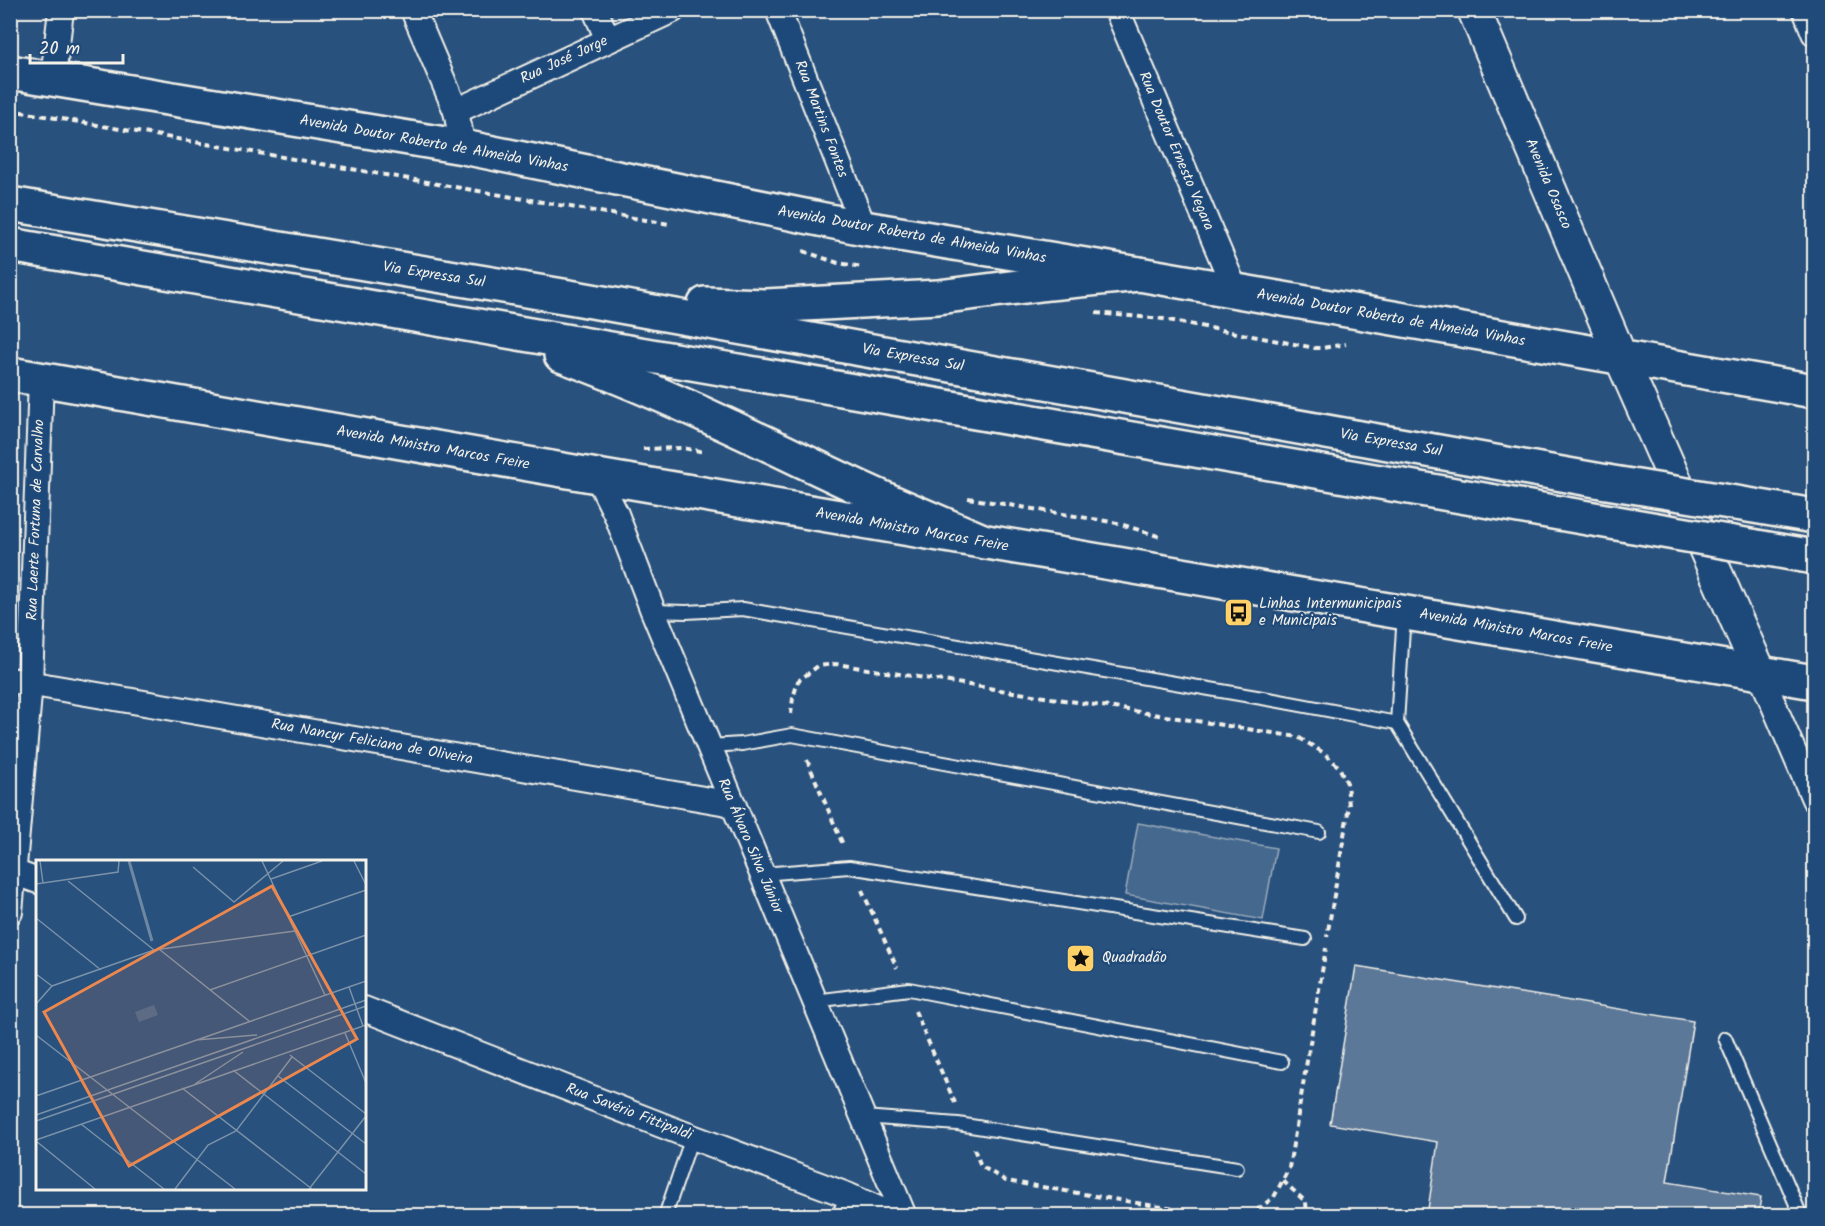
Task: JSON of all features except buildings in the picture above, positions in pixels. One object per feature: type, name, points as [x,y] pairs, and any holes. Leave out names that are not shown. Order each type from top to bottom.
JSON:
[{"type":"main road","name":"Avenida Doutor Roberto de Almeida Vinhas","points":[[10,72],[463,147],[864,228],[1815,391]]},
{"type":"main road","name":"Via Expressa Sul","points":[[10,204],[574,298],[1607,482],[1815,516]]},
{"type":"main road","points":[[10,245],[1815,557]]},
{"type":"main road","points":[[574,298],[766,306],[820,304],[938,297],[1139,274]]},
{"type":"main road","points":[[480,326],[597,368],[774,446],[878,496],[985,542]]},
{"type":"main road","name":"Avenida Ministro Marcos Freire","points":[[26,377],[597,477],[1815,682]]},
{"type":"street","points":[[53,78],[61,10]]},
{"type":"street","points":[[413,10],[456,111],[463,147]]},
{"type":"street","points":[[595,10],[608,40]]},
{"type":"street","name":"Rua José Jorge","points":[[456,111],[673,10]]},
{"type":"street","name":"Rua Martins Fontes","points":[[778,10],[864,228]]},
{"type":"street","name":"Rua Doutor Ernesto Vegara","points":[[1117,10],[1236,292]]},
{"type":"street","name":"Avenida Osasco","points":[[1474,10],[1621,358],[1760,673]]},
{"type":"street","points":[[1805,10],[1815,33]]},
{"type":"street","name":"Rua Laerte Fortuna de Carvalho","points":[[10,912],[20,682],[26,377]]},
{"type":"street","name":"Rua Álvaro Silva Júnior","points":[[597,477],[616,514],[653,611],[904,1215]]},
{"type":"street","points":[[1760,673],[1815,799]]},
{"type":"street","name":"Rua Nancyr Feliciano de Oliveira","points":[[20,682],[733,804]]},
{"type":"street","points":[[13,872],[36,880]]},
{"type":"street","name":"Rua Savério Fittipaldi","points":[[366,1010],[692,1137],[842,1205],[894,1215]]},
{"type":"lane","points":[[653,611],[743,609],[1397,723]]},
{"type":"lane","points":[[1404,612],[1397,723],[1516,919]]},
{"type":"lane","points":[[709,746],[742,744],[787,735],[796,736],[1319,832]]},
{"type":"lane","points":[[762,874],[853,867],[1305,939]]},
{"type":"lane","points":[[815,1001],[906,989],[1282,1062]]},
{"type":"lane","points":[[1725,1038],[1801,1215]]},
{"type":"lane","points":[[863,1117],[965,1125],[1236,1168]]},
{"type":"lane","points":[[665,1215],[692,1137]]},
{"type":"path","points":[[1215,1215],[1006,1181],[981,1167],[965,1125],[796,736],[790,718],[798,681],[818,666],[836,664],[1298,737],[1324,753],[1339,768],[1347,783],[1349,806],[1289,1168],[1274,1197],[1249,1215]]},
{"type":"path","points":[[1283,1181],[1306,1202],[1307,1215]]},
{"type":"shaded area","points":[[1138,823],[1276,848],[1263,920],[1125,895]]},
{"type":"place","name":"Linhas Intermunicipais e Municipais","points":[[1238,613]]},
{"type":"place","name":"Quadradão","points":[[1081,958]]}]
